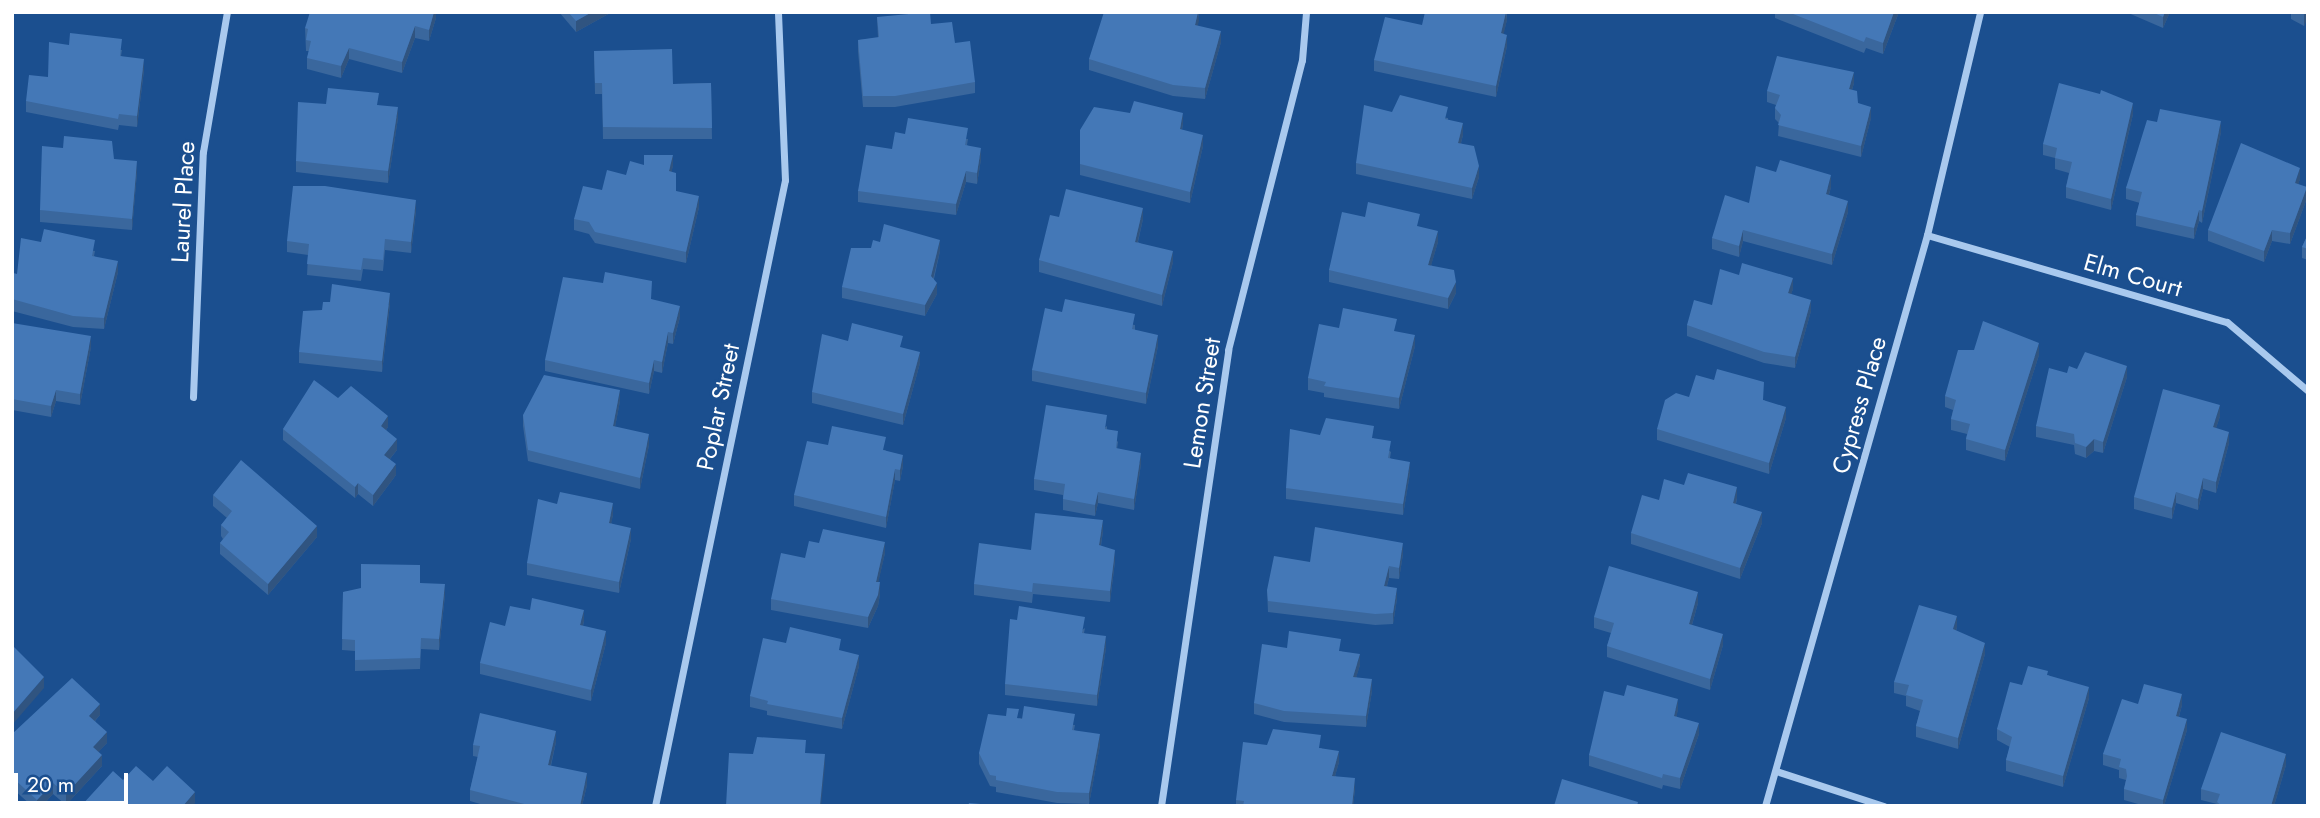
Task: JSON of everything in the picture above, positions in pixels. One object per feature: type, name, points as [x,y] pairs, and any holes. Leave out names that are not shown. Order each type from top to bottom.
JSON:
[{"type":"street","name":"Laurel Place","points":[[193,397],[203,152],[228,12]]},
{"type":"street","name":"Poplar Street","points":[[655,806],[785,180],[778,12]]},
{"type":"street","name":"Lemon Street","points":[[1161,806],[1228,351],[1302,60],[1307,12]]},
{"type":"street","name":"Cypress Place","points":[[1765,806],[1927,235],[1980,12]]},
{"type":"street","name":"Elm Court","points":[[1927,235],[2227,322],[2308,391]]},
{"type":"street","points":[[1776,771],[1884,806]]},
{"type":"building","points":[[310,12],[434,12],[429,30],[415,26],[402,62],[349,48],[341,66],[307,58],[311,41],[306,40],[308,29],[305,28]]},
{"type":"building","points":[[568,12],[592,12],[576,21]]},
{"type":"building","points":[[930,12],[931,24],[952,22],[955,43],[970,41],[975,82],[895,96],[863,96],[858,40],[879,37],[877,17]]},
{"type":"building","points":[[1104,12],[1198,12],[1195,25],[1221,31],[1205,88],[1173,85],[1089,59]]},
{"type":"building","points":[[1425,12],[1506,12],[1501,33],[1507,35],[1496,86],[1374,60],[1385,17],[1422,25]]},
{"type":"building","points":[[1788,12],[1894,12],[1883,43],[1866,37],[1864,42]]},
{"type":"building","points":[[2152,12],[2165,12],[2163,17]]},
{"type":"building","points":[[70,33],[122,39],[120,56],[144,59],[137,116],[119,114],[118,119],[26,101],[29,75],[48,77],[49,42],[69,45]]},
{"type":"building","points":[[672,49],[673,84],[711,83],[712,128],[603,127],[602,83],[595,83],[594,51]]},
{"type":"building","points":[[1777,56],[1854,72],[1849,89],[1857,91],[1858,103],[1871,107],[1861,146],[1778,125],[1781,115],[1775,108],[1780,95],[1767,91]]},
{"type":"building","points":[[2059,83],[2100,94],[2101,90],[2133,103],[2111,199],[2066,187],[2072,162],[2055,158],[2057,148],[2043,144]]},
{"type":"building","points":[[328,88],[379,93],[377,105],[398,107],[388,171],[296,161],[298,102],[326,104]]},
{"type":"building","points":[[1400,95],[1448,107],[1445,119],[1463,123],[1458,143],[1474,146],[1479,166],[1472,188],[1356,163],[1364,105],[1392,112]]},
{"type":"building","points":[[1134,101],[1183,113],[1180,129],[1203,135],[1190,192],[1080,164],[1080,130],[1094,107],[1130,113]]},
{"type":"building","points":[[2160,109],[2221,121],[2202,211],[2199,210],[2194,228],[2136,215],[2142,192],[2126,188],[2147,120],[2157,122]]},
{"type":"building","points":[[908,118],[968,128],[965,145],[981,148],[977,173],[966,171],[956,204],[858,191],[866,145],[892,149],[895,132],[905,134]]},
{"type":"building","points":[[64,136],[112,141],[114,159],[137,161],[132,219],[40,210],[42,146],[63,148]]},
{"type":"building","points":[[2241,143],[2300,168],[2295,183],[2307,187],[2290,233],[2272,230],[2264,251],[2208,230]]},
{"type":"building","points":[[644,155],[673,155],[669,171],[676,173],[676,191],[699,196],[686,252],[595,232],[589,222],[574,219],[583,186],[602,190],[607,170],[626,175],[630,161],[644,165]]},
{"type":"building","points":[[1780,160],[1831,175],[1826,194],[1848,201],[1832,254],[1743,230],[1739,246],[1712,238],[1725,195],[1749,203],[1756,166],[1776,172]]},
{"type":"building","points":[[293,186],[325,186],[416,200],[411,242],[385,239],[383,260],[363,258],[361,270],[307,264],[309,244],[287,241]]},
{"type":"building","points":[[1066,189],[1143,208],[1135,242],[1173,251],[1162,295],[1039,260],[1050,215],[1059,217]]},
{"type":"building","points":[[1368,202],[1420,214],[1417,226],[1438,231],[1428,265],[1454,270],[1456,282],[1448,298],[1329,270],[1342,212],[1365,217]]},
{"type":"building","points":[[884,224],[940,240],[931,276],[937,283],[925,305],[842,287],[851,248],[871,248],[873,240],[880,242]]},
{"type":"building","points":[[44,229],[95,240],[92,256],[118,261],[104,318],[73,316],[12,299],[12,273],[17,274],[21,238],[41,242]]},
{"type":"building","points":[[2308,234],[2308,249],[2302,247]]},
{"type":"building","points":[[1742,263],[1793,278],[1788,293],[1811,300],[1795,357],[1764,352],[1687,325],[1694,300],[1712,305],[1720,269],[1739,275]]},
{"type":"building","points":[[605,272],[652,281],[651,299],[680,306],[673,333],[668,332],[662,362],[654,360],[649,383],[545,360],[563,277],[603,283]]},
{"type":"building","points":[[332,284],[390,293],[382,361],[299,352],[303,311],[322,310],[323,302],[330,302]]},
{"type":"building","points":[[1065,299],[1135,314],[1132,329],[1158,335],[1146,393],[1032,370],[1045,308],[1062,312]]},
{"type":"building","points":[[1343,308],[1397,319],[1394,331],[1415,335],[1399,398],[1324,386],[1326,382],[1308,378],[1319,324],[1339,328]]},
{"type":"building","points":[[1983,321],[2039,343],[2005,450],[1966,439],[1970,424],[1951,419],[1956,400],[1945,396],[1958,350],[1974,350]]},
{"type":"building","points":[[12,323],[91,336],[80,394],[56,390],[51,406],[12,399]]},
{"type":"building","points":[[852,323],[903,336],[900,347],[920,352],[903,414],[812,392],[822,334],[848,341]]},
{"type":"building","points":[[2085,352],[2127,366],[2103,442],[2094,439],[2086,447],[2075,443],[2074,434],[2036,426],[2049,368],[2067,373],[2069,366],[2077,369]]},
{"type":"building","points":[[1717,369],[1764,382],[1763,400],[1786,407],[1769,463],[1657,429],[1665,400],[1676,393],[1689,397],[1696,375],[1714,380]]},
{"type":"building","points":[[544,375],[620,390],[613,426],[649,434],[640,478],[528,450],[523,415]]},
{"type":"building","points":[[314,380],[338,398],[351,386],[388,416],[381,426],[397,439],[384,455],[396,464],[373,495],[358,483],[355,487],[283,429]]},
{"type":"building","points":[[2163,389],[2220,405],[2213,427],[2229,432],[2216,482],[2203,478],[2198,499],[2176,492],[2172,508],[2134,497]]},
{"type":"building","points":[[1046,405],[1107,415],[1105,429],[1118,431],[1116,448],[1141,453],[1134,499],[1098,492],[1095,505],[1063,499],[1065,484],[1034,479]]},
{"type":"building","points":[[1326,418],[1374,426],[1372,438],[1391,441],[1388,458],[1410,462],[1403,504],[1286,488],[1290,429],[1320,435]]},
{"type":"building","points":[[832,426],[886,437],[883,450],[903,455],[900,470],[895,469],[886,517],[794,495],[807,441],[828,445]]},
{"type":"building","points":[[241,460],[317,526],[268,584],[220,543],[229,532],[221,525],[232,511],[213,495]]},
{"type":"building","points":[[1688,473],[1737,487],[1733,503],[1762,512],[1740,568],[1631,533],[1642,495],[1659,500],[1664,479],[1684,485]]},
{"type":"building","points":[[560,492],[613,503],[609,523],[631,528],[619,582],[527,563],[538,499],[557,504]]},
{"type":"building","points":[[1035,513],[1103,520],[1099,545],[1115,550],[1110,591],[1033,583],[1032,592],[974,584],[979,543],[1031,550]]},
{"type":"building","points":[[1315,527],[1403,543],[1399,568],[1389,566],[1384,586],[1397,588],[1393,613],[1375,614],[1268,601],[1267,590],[1274,556],[1310,562]]},
{"type":"building","points":[[823,529],[885,542],[876,582],[880,582],[878,595],[868,617],[771,599],[781,553],[805,558],[809,541],[819,543]]},
{"type":"building","points":[[361,564],[420,565],[420,583],[445,584],[439,639],[421,638],[420,658],[355,660],[355,640],[342,639],[343,592],[361,588]]},
{"type":"building","points":[[1609,566],[1698,592],[1689,624],[1723,634],[1710,679],[1607,646],[1614,623],[1594,617]]},
{"type":"building","points":[[532,598],[584,610],[580,625],[606,631],[591,690],[480,663],[490,622],[505,626],[510,606],[530,610]]},
{"type":"building","points":[[1919,605],[1957,616],[1953,629],[1985,643],[1958,738],[1916,726],[1923,700],[1906,695],[1909,685],[1894,682]]},
{"type":"building","points":[[1019,606],[1085,617],[1082,633],[1106,636],[1097,695],[1005,684],[1010,619],[1017,620]]},
{"type":"building","points":[[790,627],[841,639],[839,650],[859,655],[842,718],[767,704],[768,701],[750,696],[763,638],[786,643]]},
{"type":"building","points":[[1289,631],[1341,639],[1339,651],[1360,654],[1353,677],[1372,679],[1366,716],[1284,711],[1254,703],[1262,644],[1287,648]]},
{"type":"building","points":[[12,645],[44,677],[12,714]]},
{"type":"building","points":[[2028,666],[2048,671],[2047,675],[2089,687],[2063,776],[2006,760],[2012,737],[1997,729],[2010,682],[2022,685]]},
{"type":"building","points":[[72,678],[100,704],[89,716],[107,732],[93,747],[102,755],[66,794],[53,783],[37,800],[12,777],[12,734]]},
{"type":"building","points":[[2144,684],[2182,694],[2176,716],[2187,719],[2163,800],[2124,789],[2127,776],[2126,769],[2119,767],[2121,759],[2103,754],[2122,699],[2138,704]]},
{"type":"building","points":[[1627,685],[1678,699],[1674,716],[1699,723],[1680,778],[1663,774],[1662,778],[1589,755],[1604,691],[1624,696]]},
{"type":"building","points":[[1024,706],[1075,714],[1072,730],[1100,734],[1089,793],[1057,792],[996,780],[996,776],[990,775],[979,753],[988,714],[1006,716],[1007,708],[1019,709],[1017,718],[1022,719]]},
{"type":"building","points":[[480,713],[556,731],[548,765],[587,773],[580,806],[532,806],[470,790],[480,746],[473,745]]},
{"type":"building","points":[[1273,729],[1321,735],[1319,748],[1339,751],[1332,776],[1355,778],[1352,806],[1243,806],[1244,801],[1236,800],[1243,742],[1267,745]]},
{"type":"building","points":[[2221,732],[2286,754],[2271,806],[2222,806],[2217,802],[2220,794],[2201,789]]},
{"type":"building","points":[[757,737],[806,740],[805,753],[825,754],[820,806],[726,806],[729,753],[753,754]]},
{"type":"building","points":[[136,766],[153,781],[167,766],[195,792],[183,806],[81,806],[113,771],[123,780]]},
{"type":"building","points":[[1562,779],[1638,802],[1637,806],[1554,806]]},
{"type":"building","points":[[969,803],[1004,806],[968,806]]}]
